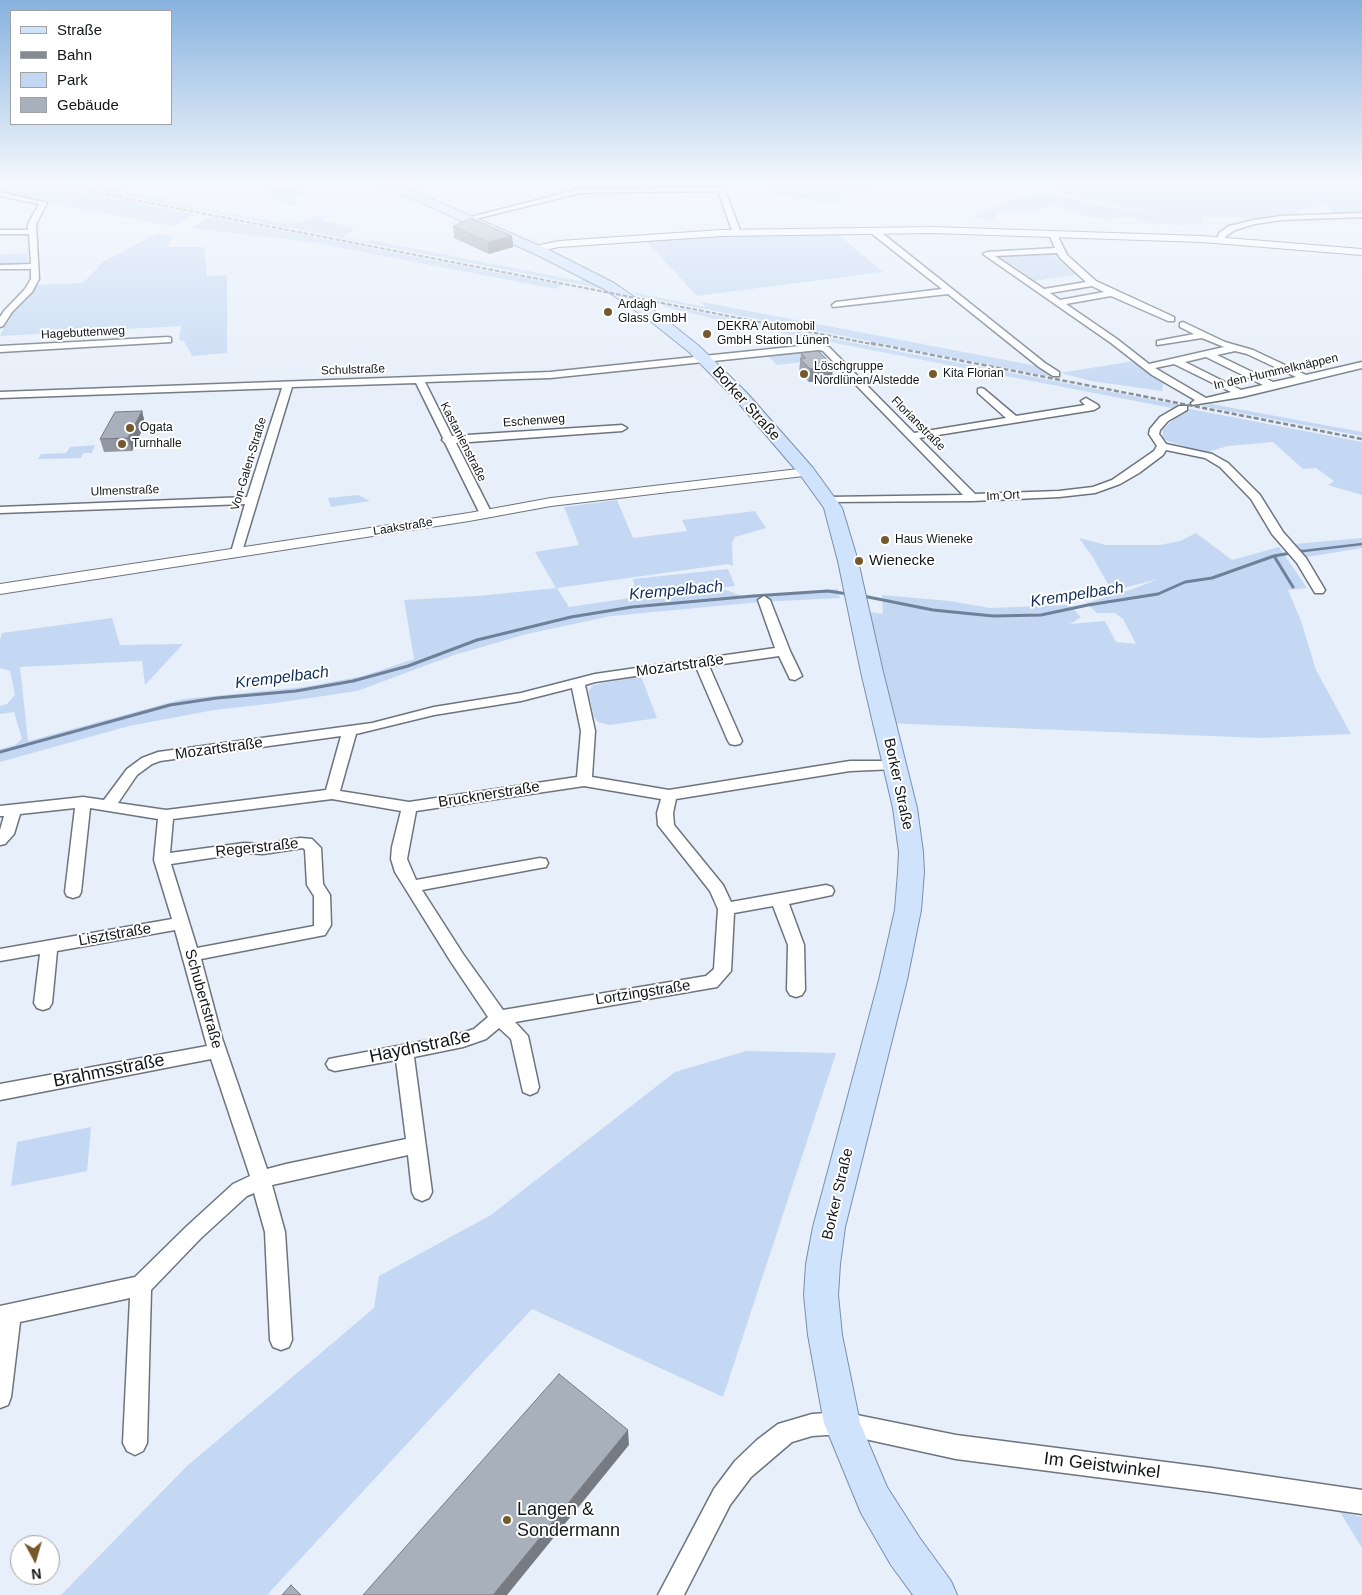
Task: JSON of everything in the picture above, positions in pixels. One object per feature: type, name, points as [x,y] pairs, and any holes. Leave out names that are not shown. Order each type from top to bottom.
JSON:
[{"type":"main road","name":"Borker Straße","points":[[550,256],[617,291],[676,334],[706,360],[808,472],[828,500],[837,521],[905,808],[911,852],[908,910],[893,980],[828,1227],[821,1295],[825,1335],[842,1423],[856,1460],[874,1500],[905,1551],[937,1595]]},
{"type":"street","points":[[0,324],[8,311],[32,285],[35,266],[34,256]]},
{"type":"street","points":[[906,256],[1042,365],[1056,374]]},
{"type":"street","points":[[991,256],[1148,366],[1235,347]]},
{"type":"street","points":[[1064,256],[1093,283],[1171,319]]},
{"type":"street","points":[[0,267],[35,266]]},
{"type":"street","points":[[1042,292],[1093,283]]},
{"type":"street","points":[[836,305],[950,292]]},
{"type":"street","points":[[1058,303],[1112,293]]},
{"type":"street","points":[[1183,325],[1202,335],[1235,347],[1305,378]]},
{"type":"street","points":[[1160,343],[1202,335]]},
{"type":"street","name":"Hagebuttenweg","points":[[0,349],[168,340]]},
{"type":"street","name":"Florianstraße","points":[[706,360],[815,346],[823,347],[913,436],[972,498]]},
{"type":"street","points":[[1208,354],[1273,386]]},
{"type":"street","name":"Schulstraße","points":[[0,394],[550,375],[706,360]]},
{"type":"street","points":[[1176,361],[1242,394]]},
{"type":"street","name":"In den Hummelknäppen","points":[[1148,366],[1155,373],[1200,402],[1242,394],[1362,365]]},
{"type":"street","name":"Kastanienstraße","points":[[419,380],[447,440],[486,514]]},
{"type":"street","name":"Von-Galen-Straße","points":[[237,552],[288,384]]},
{"type":"street","points":[[981,391],[1014,420]]},
{"type":"street","points":[[913,436],[1094,407],[1086,401]]},
{"type":"street","points":[[1183,408],[1164,419],[1155,428],[1154,434],[1162,446],[1208,456],[1224,465],[1256,497],[1278,534],[1294,552],[1318,590]]},
{"type":"street","name":"Eschenweg","points":[[447,440],[622,428]]},
{"type":"street","name":"Im Ort","points":[[828,500],[972,498],[1059,494],[1095,490],[1116,482],[1135,471],[1159,453],[1162,446]]},
{"type":"street","name":"Laakstraße","points":[[0,589],[486,514],[558,501],[808,472]]},
{"type":"street","name":"Ulmenstraße","points":[[0,510],[252,500]]},
{"type":"street","points":[[764,600],[795,676]]},
{"type":"street","name":"Mozartstraße","points":[[109,805],[132,772],[147,761],[158,758],[372,727],[434,711],[521,698],[595,678],[784,651]]},
{"type":"street","points":[[701,663],[735,741]]},
{"type":"street","points":[[578,682],[588,731],[584,781]]},
{"type":"street","points":[[332,794],[350,730]]},
{"type":"street","name":"Brucknerstraße","points":[[7,810],[83,802],[166,815],[332,794],[409,807],[584,781],[669,795],[850,766],[895,764]]},
{"type":"street","name":"Lortzingstraße","points":[[499,1018],[711,982],[722,971],[726,909],[717,889],[666,825],[669,795]]},
{"type":"street","points":[[73,892],[83,802]]},
{"type":"street","points":[[409,807],[399,859],[402,872],[457,958],[499,1018],[519,1036],[530,1087]]},
{"type":"street","points":[[0,840],[9,830],[7,810]]},
{"type":"street","name":"Schubertstraße","points":[[166,815],[162,860],[191,955],[217,1051],[261,1180],[275,1232],[281,1340]]},
{"type":"street","name":"Regerstraße","points":[[162,860],[244,848],[263,850],[300,843],[313,848],[315,885],[322,895],[324,925],[319,932],[191,955]]},
{"type":"street","points":[[412,886],[540,863]]},
{"type":"street","points":[[726,909],[826,891]]},
{"type":"street","points":[[779,900],[796,945],[796,990]]},
{"type":"street","name":"Lisztstraße","points":[[0,955],[181,923]]},
{"type":"street","points":[[43,1003],[49,946]]},
{"type":"street","name":"Haydnstraße","points":[[335,1064],[457,1042],[480,1034],[499,1018]]},
{"type":"street","name":"Brahmsstraße","points":[[0,1092],[217,1051]]},
{"type":"street","points":[[404,1052],[422,1192]]},
{"type":"street","points":[[0,1397],[5,1315],[141,1286],[194,1232],[240,1190],[261,1180],[286,1172],[416,1145]]},
{"type":"street","points":[[135,1443],[141,1286]]},
{"type":"street","name":"Im Geistwinkel","points":[[671,1595],[722,1497],[743,1469],[765,1448],[786,1432],[812,1425],[842,1423],[956,1447],[1230,1482],[1362,1502]]},
{"type":"green space","points":[[0,256],[28,256],[28,263],[0,266]]},
{"type":"green space","points":[[113,256],[205,256],[207,276],[227,275],[227,353],[192,356],[184,341],[179,340],[181,326],[0,336],[8,318],[34,285],[83,283],[104,261]]},
{"type":"green space","points":[[386,256],[415,256],[562,285],[556,289]]},
{"type":"green space","points":[[436,256],[455,256],[580,281],[585,279],[600,287]]},
{"type":"green space","points":[[660,256],[865,256],[883,272],[697,296]]},
{"type":"green space","points":[[997,256],[1055,256],[1076,275],[1034,281],[1013,265],[1007,265]]},
{"type":"green space","points":[[631,292],[705,307],[702,302],[1037,366],[1052,377],[639,296]]},
{"type":"green space","points":[[664,305],[1180,405],[1172,408],[731,323]]},
{"type":"green space","points":[[820,349],[829,359],[777,365],[767,355]]},
{"type":"green space","points":[[1133,361],[1164,380],[1162,391],[1091,381],[1060,373]]},
{"type":"green space","points":[[1211,404],[1362,432],[1362,436],[1202,406]]},
{"type":"green space","points":[[1190,409],[1362,442],[1362,495],[1328,485],[1334,481],[1316,468],[1303,469],[1273,442],[1228,446],[1204,453],[1162,439],[1163,429],[1179,415]]},
{"type":"green space","points":[[95,445],[92,453],[83,453],[81,458],[38,459],[41,454],[66,453],[70,447]]},
{"type":"green space","points":[[358,495],[370,501],[331,507],[328,498]]},
{"type":"green space","points":[[617,500],[633,538],[687,531],[682,520],[755,511],[766,528],[735,537],[732,543],[733,566],[728,564],[557,588],[569,607],[637,597],[633,579],[728,569],[735,586],[660,595],[726,590],[742,596],[838,589],[840,598],[760,602],[611,616],[527,634],[454,655],[357,691],[214,710],[129,726],[0,762],[0,749],[15,745],[22,739],[14,712],[0,714],[0,706],[7,704],[15,695],[10,671],[0,668],[0,640],[2,633],[112,618],[120,645],[183,644],[145,685],[142,661],[20,667],[28,741],[183,699],[304,687],[363,676],[414,659],[404,600],[478,596],[556,588],[535,552],[579,545],[564,507]]},
{"type":"green space","points":[[1196,533],[1232,560],[1279,547],[1307,588],[1288,590],[1301,621],[1316,670],[1351,734],[1261,738],[885,723],[859,610],[883,614],[882,595],[950,601],[990,608],[1070,605],[1081,617],[1070,624],[1105,621],[1116,642],[1136,644],[1123,619],[1115,613],[1097,613],[1086,603],[1133,589],[1158,579],[1112,591],[1092,556],[1079,538],[1106,545],[1160,545],[1180,541]]},
{"type":"green space","points":[[1362,538],[1362,548],[1307,557],[1294,544]]},
{"type":"green space","points":[[641,676],[657,718],[610,725],[598,722],[594,717],[589,695],[589,690],[593,685]]},
{"type":"green space","points":[[746,1051],[836,1053],[723,1397],[532,1309],[267,1595],[61,1595],[187,1466],[374,1308],[379,1276],[491,1215],[675,1072]]},
{"type":"green space","points":[[91,1127],[87,1171],[11,1186],[17,1142]]},
{"type":"green space","points":[[1340,1512],[1362,1517],[1362,1548]]},
{"type":"building","points":[[818,351],[833,366],[810,369],[800,359],[806,358],[801,353]]},
{"type":"building","points":[[142,411],[128,438],[100,439],[115,412]]},
{"type":"building","name":"Langen & Sondermann","points":[[559,1374],[628,1430],[493,1595],[363,1595]]},
{"type":"building","points":[[291,1585],[301,1595],[282,1595]]},
{"type":"waterway","name":"Krempelbach","points":[[1299,551],[1362,544]]},
{"type":"waterway","name":"Krempelbach","points":[[1274,556],[1299,551]]},
{"type":"waterway","name":"Krempelbach","points":[[1295,552],[1299,551]]},
{"type":"waterway","name":"Krempelbach","points":[[863,596],[933,610],[993,616],[1041,615],[1088,605],[1158,594],[1185,582],[1212,578],[1274,556]]},
{"type":"waterway","points":[[1274,556],[1293,587]]},
{"type":"waterway","name":"Krempelbach","points":[[0,752],[170,705],[217,698],[296,691],[353,681],[408,666],[477,640],[571,617],[632,607],[753,596],[828,591],[848,594]]},
{"type":"railway","points":[[423,256],[877,345]]},
{"type":"railway","points":[[871,343],[1362,439]]},
{"type":"place","name":"Ardagh Glass GmbH","points":[[608,312]]},
{"type":"place","name":"DEKRA Automobil GmbH Station Lünen","points":[[707,334]]},
{"type":"place","name":"Löschgruppe Nordlünen/Alstedde","points":[[804,374]]},
{"type":"place","name":"Kita Florian","points":[[933,374]]},
{"type":"place","name":"Ogata","points":[[130,428]]},
{"type":"place","name":"Turnhalle","points":[[122,444]]},
{"type":"place","name":"Haus Wieneke","points":[[885,540]]},
{"type":"place","name":"Wienecke","points":[[859,561]]},
{"type":"place","name":"Langen & Sondermann","points":[[507,1520]]}]
